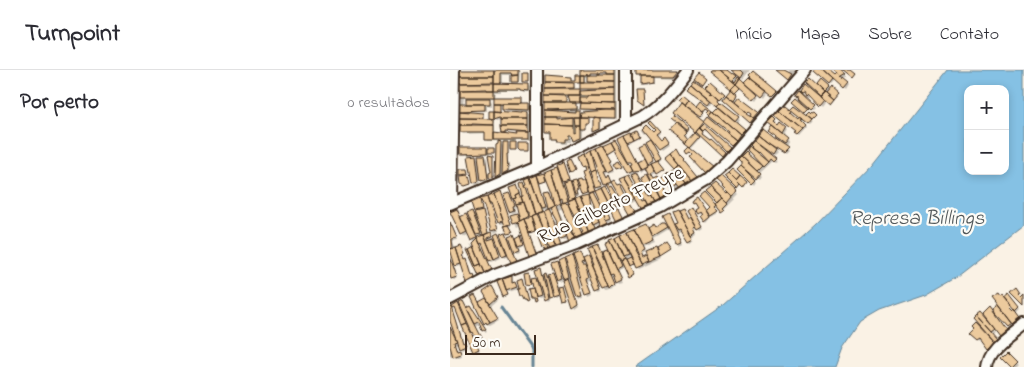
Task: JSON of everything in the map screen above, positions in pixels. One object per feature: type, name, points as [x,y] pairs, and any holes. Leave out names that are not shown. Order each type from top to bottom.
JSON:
[{"type":"street","points":[[454,70],[451,203],[537,168],[655,109],[688,70]]},
{"type":"street","points":[[537,70],[537,168]]},
{"type":"street","points":[[626,70],[626,124]]},
{"type":"street","name":"Rua Gilberto Freyre","points":[[450,299],[495,276],[628,222],[698,186],[727,161],[805,70]]},
{"type":"street","points":[[987,367],[989,356],[994,349],[1024,324]]},
{"type":"water","name":"Represa Billings","points":[[948,70],[1024,70],[1024,225],[957,277],[926,295],[879,311],[860,322],[842,348],[835,367],[635,367],[723,305],[815,224],[874,163]]},
{"type":"building","points":[[460,70],[494,70],[494,76],[459,76]]},
{"type":"building","points":[[494,70],[518,70],[518,75],[512,76],[511,73],[501,73],[501,83],[494,83]]},
{"type":"building","points":[[580,70],[615,70],[615,75],[590,73],[590,75],[587,75],[587,73],[586,75],[580,75]]},
{"type":"building","points":[[636,70],[678,70],[673,76],[636,76]]},
{"type":"building","points":[[710,70],[719,70],[736,84],[731,89]]},
{"type":"building","points":[[719,70],[727,70],[737,76],[733,80],[735,82],[738,77],[740,78],[736,84]]},
{"type":"building","points":[[731,70],[741,70],[744,73],[741,78]]},
{"type":"building","points":[[775,70],[783,70],[791,74],[787,80]]},
{"type":"building","points":[[815,70],[820,70],[832,81],[828,86],[813,73]]},
{"type":"building","points":[[820,70],[831,70],[829,72],[835,77],[837,75],[840,81],[841,79],[847,84],[842,90]]},
{"type":"building","points":[[831,70],[839,70],[845,75],[840,78]]},
{"type":"building","points":[[842,70],[850,70],[855,74],[852,78]]},
{"type":"building","points":[[753,71],[777,91],[772,96],[750,78],[749,75]]},
{"type":"building","points":[[699,72],[706,78],[702,84],[694,78]]},
{"type":"building","points":[[522,73],[528,73],[528,82],[522,82]]},
{"type":"building","points":[[511,75],[518,75],[518,82],[511,82]]},
{"type":"building","points":[[545,75],[571,77],[571,80],[575,80],[575,75],[580,75],[580,82],[545,82]]},
{"type":"building","points":[[580,75],[584,75],[584,82],[580,82]]},
{"type":"building","points":[[587,75],[615,75],[615,82],[587,81]]},
{"type":"building","points":[[459,76],[494,76],[494,82],[459,83]]},
{"type":"building","points":[[640,76],[653,76],[653,82],[640,84]]},
{"type":"building","points":[[749,77],[767,91],[762,97],[744,82]]},
{"type":"building","points":[[740,78],[758,95],[754,100],[736,84]]},
{"type":"building","points":[[693,79],[712,92],[707,97],[690,83]]},
{"type":"building","points":[[808,79],[823,93],[819,97],[804,83]]},
{"type":"building","points":[[710,81],[725,94],[720,99],[705,86]]},
{"type":"building","points":[[820,81],[828,88],[823,93],[816,86]]},
{"type":"building","points":[[545,82],[574,83],[574,88],[545,89]]},
{"type":"building","points":[[580,82],[615,82],[615,89],[580,89]]},
{"type":"building","points":[[459,83],[494,83],[494,90],[459,90]]},
{"type":"building","points":[[494,83],[528,84],[528,91],[520,89],[494,90]]},
{"type":"building","points":[[690,83],[711,101],[708,105],[685,88]]},
{"type":"building","points":[[736,84],[740,88],[735,93],[731,89]]},
{"type":"building","points":[[803,84],[823,101],[818,107],[803,91],[799,90]]},
{"type":"building","points":[[830,88],[838,95],[833,101],[825,94]]},
{"type":"building","points":[[545,89],[580,89],[580,96],[545,96]]},
{"type":"building","points":[[615,89],[615,96],[580,96],[580,91]]},
{"type":"building","points":[[636,89],[643,89],[644,105],[637,100]]},
{"type":"building","points":[[731,89],[737,94],[734,101],[726,95]]},
{"type":"building","points":[[459,90],[494,90],[494,97],[459,97]]},
{"type":"building","points":[[798,90],[814,105],[810,109],[798,96],[794,95]]},
{"type":"building","points":[[712,92],[719,98],[720,102],[717,106],[707,97]]},
{"type":"building","points":[[824,93],[833,101],[829,106],[819,98]]},
{"type":"building","points":[[681,94],[687,99],[683,105],[676,99]]},
{"type":"building","points":[[726,95],[754,118],[750,123],[723,99]]},
{"type":"building","points":[[545,96],[566,97],[566,103],[545,103]]},
{"type":"building","points":[[568,96],[580,96],[580,103],[570,103]]},
{"type":"building","points":[[587,96],[615,96],[615,104],[580,103],[580,98],[587,98]]},
{"type":"building","points":[[494,97],[522,97],[522,103],[494,103]]},
{"type":"building","points":[[739,97],[759,112],[754,118],[751,116],[752,114],[735,102]]},
{"type":"building","points":[[795,97],[808,108],[804,112],[791,101]]},
{"type":"building","points":[[466,98],[490,98],[490,104],[466,104]]},
{"type":"building","points":[[687,99],[704,113],[700,117],[683,105]]},
{"type":"building","points":[[700,101],[713,111],[710,115],[707,112],[709,110],[706,108],[703,112],[696,106]]},
{"type":"building","points":[[679,102],[704,122],[695,133],[671,113]]},
{"type":"building","points":[[721,102],[739,116],[735,121],[717,106]]},
{"type":"building","points":[[494,103],[500,103],[500,112],[494,111]]},
{"type":"building","points":[[502,103],[529,103],[529,110],[502,109]]},
{"type":"building","points":[[545,103],[576,103],[576,109],[545,110]]},
{"type":"building","points":[[580,103],[615,104],[615,110],[579,109]]},
{"type":"building","points":[[459,104],[485,104],[485,110],[459,111]]},
{"type":"building","points":[[785,105],[798,119],[799,117],[802,119],[800,120],[806,126],[803,130],[779,111]]},
{"type":"building","points":[[793,105],[812,119],[808,124],[789,109]]},
{"type":"building","points":[[719,107],[745,129],[740,134],[714,112]]},
{"type":"building","points":[[545,110],[575,112],[575,110],[579,110],[579,117],[545,117]]},
{"type":"building","points":[[615,110],[615,118],[579,117],[580,112]]},
{"type":"building","points":[[459,111],[483,113],[483,118],[459,118]]},
{"type":"building","points":[[489,111],[494,111],[494,119],[489,118]]},
{"type":"building","points":[[494,111],[528,112],[528,119],[501,119],[500,117],[494,119]]},
{"type":"building","points":[[713,111],[740,134],[736,140],[709,116]]},
{"type":"building","points":[[779,111],[803,130],[797,136],[794,134],[796,133],[775,116]]},
{"type":"building","points":[[809,111],[816,115],[812,119],[806,114]]},
{"type":"building","points":[[672,116],[688,130],[686,133],[669,119]]},
{"type":"building","points":[[545,117],[557,117],[557,119],[572,117],[572,125],[545,124]]},
{"type":"building","points":[[573,117],[579,117],[579,125],[574,125]]},
{"type":"building","points":[[579,117],[588,117],[585,129],[579,129]]},
{"type":"building","points":[[593,117],[600,118],[600,128],[593,131]]},
{"type":"building","points":[[708,117],[736,140],[731,145],[704,122]]},
{"type":"building","points":[[774,117],[777,120],[775,122],[779,126],[781,123],[787,128],[783,135],[768,123]]},
{"type":"building","points":[[459,118],[494,119],[494,125],[460,125]]},
{"type":"building","points":[[501,119],[528,119],[528,126],[501,126]]},
{"type":"building","points":[[650,121],[660,132],[656,135],[661,141],[664,138],[668,144],[659,150],[642,129],[646,125],[653,132],[655,130],[648,123]]},
{"type":"building","points":[[545,124],[572,125],[572,132],[574,131],[574,125],[579,125],[579,138],[571,141],[569,135],[566,135],[566,139],[562,139],[562,142],[554,142],[555,139],[550,139],[550,132],[545,132]]},
{"type":"building","points":[[674,124],[686,134],[684,136],[688,141],[685,144],[668,131]]},
{"type":"building","points":[[704,124],[730,147],[726,151],[705,129],[703,131],[700,128]]},
{"type":"building","points":[[460,125],[494,125],[494,140],[485,140],[485,132],[460,132]]},
{"type":"building","points":[[501,126],[528,126],[528,133],[505,131],[505,133],[502,133]]},
{"type":"building","points":[[773,127],[789,140],[785,145],[769,132]]},
{"type":"building","points":[[699,128],[703,132],[702,134],[711,139],[725,152],[722,156],[696,132]]},
{"type":"building","points":[[637,130],[640,136],[634,139],[631,133]]},
{"type":"building","points":[[763,130],[789,149],[784,154],[768,144],[758,136]]},
{"type":"building","points":[[494,132],[517,135],[516,133],[528,133],[528,140],[494,140]]},
{"type":"building","points":[[631,132],[634,139],[628,142],[624,135]]},
{"type":"building","points":[[695,133],[700,137],[690,148],[685,144]]},
{"type":"building","points":[[624,135],[642,169],[634,170],[631,163],[633,162],[632,160],[629,160],[618,138]]},
{"type":"building","points":[[758,136],[776,150],[773,155],[754,141]]},
{"type":"building","points":[[616,139],[634,169],[628,172],[612,141]]},
{"type":"building","points":[[650,139],[661,159],[656,162],[645,142]]},
{"type":"building","points":[[498,141],[501,142],[500,174],[495,177],[496,145]]},
{"type":"building","points":[[612,141],[616,148],[608,153],[603,145]]},
{"type":"building","points":[[754,141],[776,159],[773,162],[770,159],[768,162],[759,152],[751,148],[750,145]]},
{"type":"building","points":[[503,142],[508,142],[508,171],[502,174]]},
{"type":"building","points":[[510,142],[516,142],[516,150],[510,150]]},
{"type":"building","points":[[518,143],[528,143],[528,151],[520,151]]},
{"type":"building","points":[[644,143],[653,161],[647,164],[638,146]]},
{"type":"building","points":[[603,145],[612,160],[610,161],[614,169],[608,172],[596,148]]},
{"type":"building","points":[[749,146],[768,162],[763,167],[747,150]]},
{"type":"building","points":[[460,147],[487,147],[487,153],[460,154]]},
{"type":"building","points":[[689,147],[713,167],[705,173],[690,157],[693,155],[690,152],[687,154],[685,151]]},
{"type":"building","points":[[488,148],[494,148],[494,153],[488,153]]},
{"type":"building","points":[[596,148],[607,171],[604,172],[607,178],[609,175],[612,182],[603,186],[590,151]]},
{"type":"building","points":[[676,149],[698,177],[692,181],[670,154]]},
{"type":"building","points":[[590,151],[595,171],[589,173],[583,155]]},
{"type":"building","points":[[746,151],[747,154],[762,166],[757,171],[741,156]]},
{"type":"building","points":[[670,154],[679,165],[675,169],[665,158]]},
{"type":"building","points":[[476,155],[479,181],[473,183],[468,156]]},
{"type":"building","points":[[478,155],[485,155],[488,179],[481,181]]},
{"type":"building","points":[[488,155],[493,156],[493,177],[489,178],[489,173],[491,172]]},
{"type":"building","points":[[583,155],[587,166],[585,167],[594,192],[588,194],[581,173],[584,172],[583,167],[580,168],[576,158]]},
{"type":"building","points":[[741,156],[760,174],[756,179],[741,166],[741,162],[738,159]]},
{"type":"building","points":[[644,158],[648,166],[642,169],[638,161]]},
{"type":"building","points":[[620,160],[623,166],[617,168],[614,163]]},
{"type":"building","points":[[569,161],[574,171],[569,175],[565,163]]},
{"type":"building","points":[[658,161],[665,170],[657,175],[651,164]]},
{"type":"building","points":[[563,164],[569,182],[563,184],[557,166]]},
{"type":"building","points":[[651,164],[655,172],[651,174],[654,179],[658,177],[669,198],[662,201],[657,187],[655,188],[645,168]]},
{"type":"building","points":[[680,166],[692,181],[687,185],[675,170]]},
{"type":"building","points":[[741,166],[755,180],[751,184],[737,170]]},
{"type":"building","points":[[557,168],[568,202],[563,204],[562,200],[560,201],[551,170]]},
{"type":"building","points":[[460,169],[468,169],[469,174],[460,175]]},
{"type":"building","points":[[732,169],[740,176],[736,181],[728,173]]},
{"type":"building","points":[[551,170],[561,204],[555,207],[544,173]]},
{"type":"building","points":[[674,170],[687,185],[681,190],[668,174]]},
{"type":"building","points":[[595,171],[601,187],[594,189],[589,173]]},
{"type":"building","points":[[637,171],[650,196],[652,195],[657,204],[651,207],[632,173]]},
{"type":"building","points":[[544,173],[546,181],[540,183],[537,175]]},
{"type":"building","points":[[728,173],[740,185],[737,189],[724,176]]},
{"type":"building","points":[[630,174],[645,201],[647,200],[650,206],[644,209],[625,176]]},
{"type":"building","points":[[647,174],[662,201],[657,204],[642,177]]},
{"type":"building","points":[[668,174],[677,185],[671,190],[662,180]]},
{"type":"building","points":[[469,175],[471,184],[465,186],[461,184],[460,176]]},
{"type":"building","points":[[537,175],[546,208],[541,209],[530,178]]},
{"type":"building","points":[[625,176],[638,197],[632,201],[620,178]]},
{"type":"building","points":[[721,176],[738,192],[732,197],[716,180]]},
{"type":"building","points":[[740,176],[747,182],[743,188],[736,181]]},
{"type":"building","points":[[530,178],[542,213],[535,215],[528,188],[526,189],[525,186],[527,185],[525,180]]},
{"type":"building","points":[[615,180],[618,184],[621,183],[638,212],[631,215],[612,182]]},
{"type":"building","points":[[580,181],[581,183],[584,181],[587,193],[581,195],[576,182]]},
{"type":"building","points":[[524,182],[535,215],[528,218],[528,212],[526,212],[521,197],[523,196],[520,184]]},
{"type":"building","points":[[575,182],[578,191],[576,192],[577,196],[575,196],[571,183]]},
{"type":"building","points":[[570,183],[575,199],[569,201],[564,185]]},
{"type":"building","points":[[608,183],[610,187],[612,186],[623,204],[617,206],[606,184]]},
{"type":"building","points":[[715,183],[732,197],[727,203],[710,187]]},
{"type":"building","points":[[517,185],[520,193],[516,195],[517,198],[513,199],[509,188]]},
{"type":"building","points":[[605,187],[624,218],[617,221],[601,189]]},
{"type":"building","points":[[710,187],[722,198],[717,203],[705,191]]},
{"type":"building","points":[[601,189],[611,209],[608,210],[611,218],[606,220],[594,192]]},
{"type":"building","points":[[500,191],[511,224],[505,226],[494,194]]},
{"type":"building","points":[[549,191],[555,207],[548,210],[544,192]]},
{"type":"building","points":[[704,192],[716,205],[714,207],[718,211],[710,216],[706,210],[709,207],[699,196]]},
{"type":"building","points":[[509,193],[515,205],[513,206],[514,210],[509,212],[503,195]]},
{"type":"building","points":[[520,193],[523,202],[516,204],[514,199]]},
{"type":"building","points":[[592,193],[609,225],[602,229],[588,195]]},
{"type":"building","points":[[494,194],[503,221],[498,223],[487,197]]},
{"type":"building","points":[[588,195],[590,208],[593,209],[599,222],[593,225],[580,197]]},
{"type":"building","points":[[487,197],[498,229],[491,231],[484,206],[480,199]]},
{"type":"building","points":[[580,197],[596,231],[589,234],[575,199]]},
{"type":"building","points":[[697,197],[710,217],[704,222],[700,212],[697,214],[694,209],[697,207],[694,202],[692,203],[691,201]]},
{"type":"building","points":[[722,198],[728,204],[722,213],[715,204]]},
{"type":"building","points":[[480,199],[482,210],[474,212],[471,203]]},
{"type":"building","points":[[575,199],[581,213],[575,215],[568,202]]},
{"type":"building","points":[[523,202],[528,216],[520,221],[516,204]]},
{"type":"building","points":[[561,204],[569,204],[583,236],[576,239]]},
{"type":"building","points":[[557,206],[567,234],[567,236],[562,238],[557,226],[558,222],[551,209]]},
{"type":"building","points":[[691,207],[702,227],[697,230],[686,211]]},
{"type":"building","points":[[457,209],[467,232],[461,235],[450,212]]},
{"type":"building","points":[[682,209],[687,219],[690,217],[695,226],[693,228],[695,233],[690,236],[677,211]]},
{"type":"building","points":[[549,210],[557,226],[562,245],[557,247],[544,212]]},
{"type":"building","points":[[676,210],[692,239],[687,242],[679,229],[677,230],[673,224],[676,223],[671,212]]},
{"type":"building","points":[[472,211],[481,234],[476,235],[467,213]]},
{"type":"building","points":[[483,211],[488,233],[483,235],[474,213]]},
{"type":"building","points":[[543,212],[557,247],[550,249],[537,214]]},
{"type":"building","points":[[517,213],[520,221],[513,223],[510,215]]},
{"type":"building","points":[[581,213],[589,234],[583,236],[575,215]]},
{"type":"building","points":[[466,214],[477,238],[471,241],[460,217]]},
{"type":"building","points":[[668,214],[681,243],[676,245],[662,217]]},
{"type":"building","points":[[536,215],[548,249],[545,250],[544,246],[542,247],[531,217]]},
{"type":"building","points":[[531,217],[535,231],[529,233],[524,219]]},
{"type":"building","points":[[524,219],[536,253],[529,256],[517,222]]},
{"type":"building","points":[[450,222],[457,238],[452,239],[453,248],[450,249]]},
{"type":"building","points":[[646,224],[653,241],[642,246],[634,229]]},
{"type":"building","points":[[664,224],[667,228],[652,237],[648,229],[654,225],[656,228]]},
{"type":"building","points":[[509,225],[513,232],[508,233],[504,226]]},
{"type":"building","points":[[569,227],[576,239],[570,242],[565,228]]},
{"type":"building","points":[[634,229],[644,251],[640,253],[642,258],[646,256],[649,262],[641,265],[627,232]]},
{"type":"building","points":[[491,232],[493,236],[488,238],[488,240],[494,238],[500,256],[494,259],[484,235]]},
{"type":"building","points":[[506,232],[517,261],[511,263],[500,234]]},
{"type":"building","points":[[627,232],[634,252],[642,266],[635,269],[620,235]]},
{"type":"building","points":[[498,233],[507,254],[502,256],[494,235]]},
{"type":"building","points":[[514,234],[520,250],[515,252],[509,236]]},
{"type":"building","points":[[484,235],[494,259],[489,261],[482,243],[480,244],[477,237]]},
{"type":"building","points":[[521,235],[524,244],[519,246],[516,238]]},
{"type":"building","points":[[620,235],[628,255],[623,257],[615,238]]},
{"type":"building","points":[[615,238],[624,259],[620,261],[609,240]]},
{"type":"building","points":[[478,239],[492,270],[485,273],[473,244]]},
{"type":"building","points":[[610,241],[621,266],[616,269],[605,244]]},
{"type":"building","points":[[667,243],[672,250],[661,257],[658,249]]},
{"type":"building","points":[[598,245],[614,283],[609,288],[592,247]]},
{"type":"building","points":[[461,246],[472,276],[474,275],[475,278],[467,283],[456,248]]},
{"type":"building","points":[[474,247],[481,264],[476,266],[469,250]]},
{"type":"building","points":[[592,247],[608,286],[603,288],[586,250]]},
{"type":"building","points":[[456,248],[461,264],[455,266],[450,249]]},
{"type":"building","points":[[657,248],[661,257],[649,262],[645,253]]},
{"type":"building","points":[[467,250],[469,250],[476,266],[481,264],[485,273],[479,276]]},
{"type":"building","points":[[607,250],[621,279],[615,282],[602,252]]},
{"type":"building","points":[[580,253],[584,263],[581,264],[585,266],[589,279],[587,280],[592,293],[586,295],[573,256]]},
{"type":"building","points":[[572,256],[583,296],[577,297],[565,259]]},
{"type":"building","points":[[589,256],[601,289],[596,291],[583,259]]},
{"type":"building","points":[[450,257],[457,277],[451,279],[450,275]]},
{"type":"building","points":[[630,258],[633,265],[628,267],[625,260]]},
{"type":"building","points":[[564,259],[569,278],[564,280],[558,262]]},
{"type":"building","points":[[624,259],[633,275],[628,278],[620,261]]},
{"type":"building","points":[[557,262],[562,280],[557,282],[551,264]]},
{"type":"building","points":[[541,267],[548,299],[544,301],[535,269]]},
{"type":"building","points":[[529,272],[531,284],[526,285],[524,273]]},
{"type":"building","points":[[546,273],[553,297],[549,298],[544,274]]},
{"type":"building","points":[[553,274],[560,295],[554,297],[548,275]]},
{"type":"building","points":[[512,276],[512,283],[515,282],[517,287],[506,291],[502,279]]},
{"type":"building","points":[[536,277],[541,296],[535,298],[531,278]]},
{"type":"building","points":[[522,278],[528,302],[526,303],[519,296],[517,289],[519,289],[517,280]]},
{"type":"building","points":[[502,279],[508,295],[503,297],[497,282]]},
{"type":"building","points":[[569,279],[579,305],[573,309],[564,281]]},
{"type":"building","points":[[492,286],[498,297],[490,304],[483,292]]},
{"type":"building","points":[[564,287],[568,302],[563,303],[559,288]]},
{"type":"building","points":[[533,288],[536,302],[534,303],[533,299],[530,299],[528,289]]},
{"type":"building","points":[[1017,289],[1021,298],[1024,295],[1024,307],[1011,294]]},
{"type":"building","points":[[475,295],[490,322],[487,324],[486,322],[484,324],[471,297]]},
{"type":"building","points":[[999,295],[1012,308],[1010,310],[1013,313],[1015,311],[1020,318],[1012,325],[992,299]]},
{"type":"building","points":[[1009,295],[1020,309],[1016,313],[1004,299]]},
{"type":"building","points":[[486,298],[498,318],[490,322],[479,302]]},
{"type":"building","points":[[463,301],[483,340],[476,343],[473,336],[475,336],[459,303]]},
{"type":"building","points":[[458,303],[467,324],[462,326],[455,308],[453,309],[452,307]]},
{"type":"building","points":[[471,306],[486,329],[482,331],[479,322],[475,324],[467,308]]},
{"type":"building","points":[[997,306],[1011,324],[1007,327],[995,314],[994,311]]},
{"type":"building","points":[[450,307],[452,307],[463,343],[465,342],[466,345],[459,348],[450,321]]},
{"type":"building","points":[[990,308],[1006,330],[999,336],[983,315]]},
{"type":"building","points":[[980,313],[994,329],[990,332],[976,316]]},
{"type":"building","points":[[976,316],[996,339],[993,342],[973,319]]},
{"type":"building","points":[[975,323],[993,342],[986,349],[978,338],[975,340],[968,334],[973,329],[971,327]]},
{"type":"building","points":[[467,324],[479,349],[473,352],[462,326]]},
{"type":"building","points":[[450,327],[457,341],[454,342],[457,351],[460,350],[461,354],[453,357],[450,346]]},
{"type":"building","points":[[1006,351],[1015,360],[1009,366],[1000,357]]},
{"type":"waterway","points":[[501,307],[532,350],[532,367]]}]
